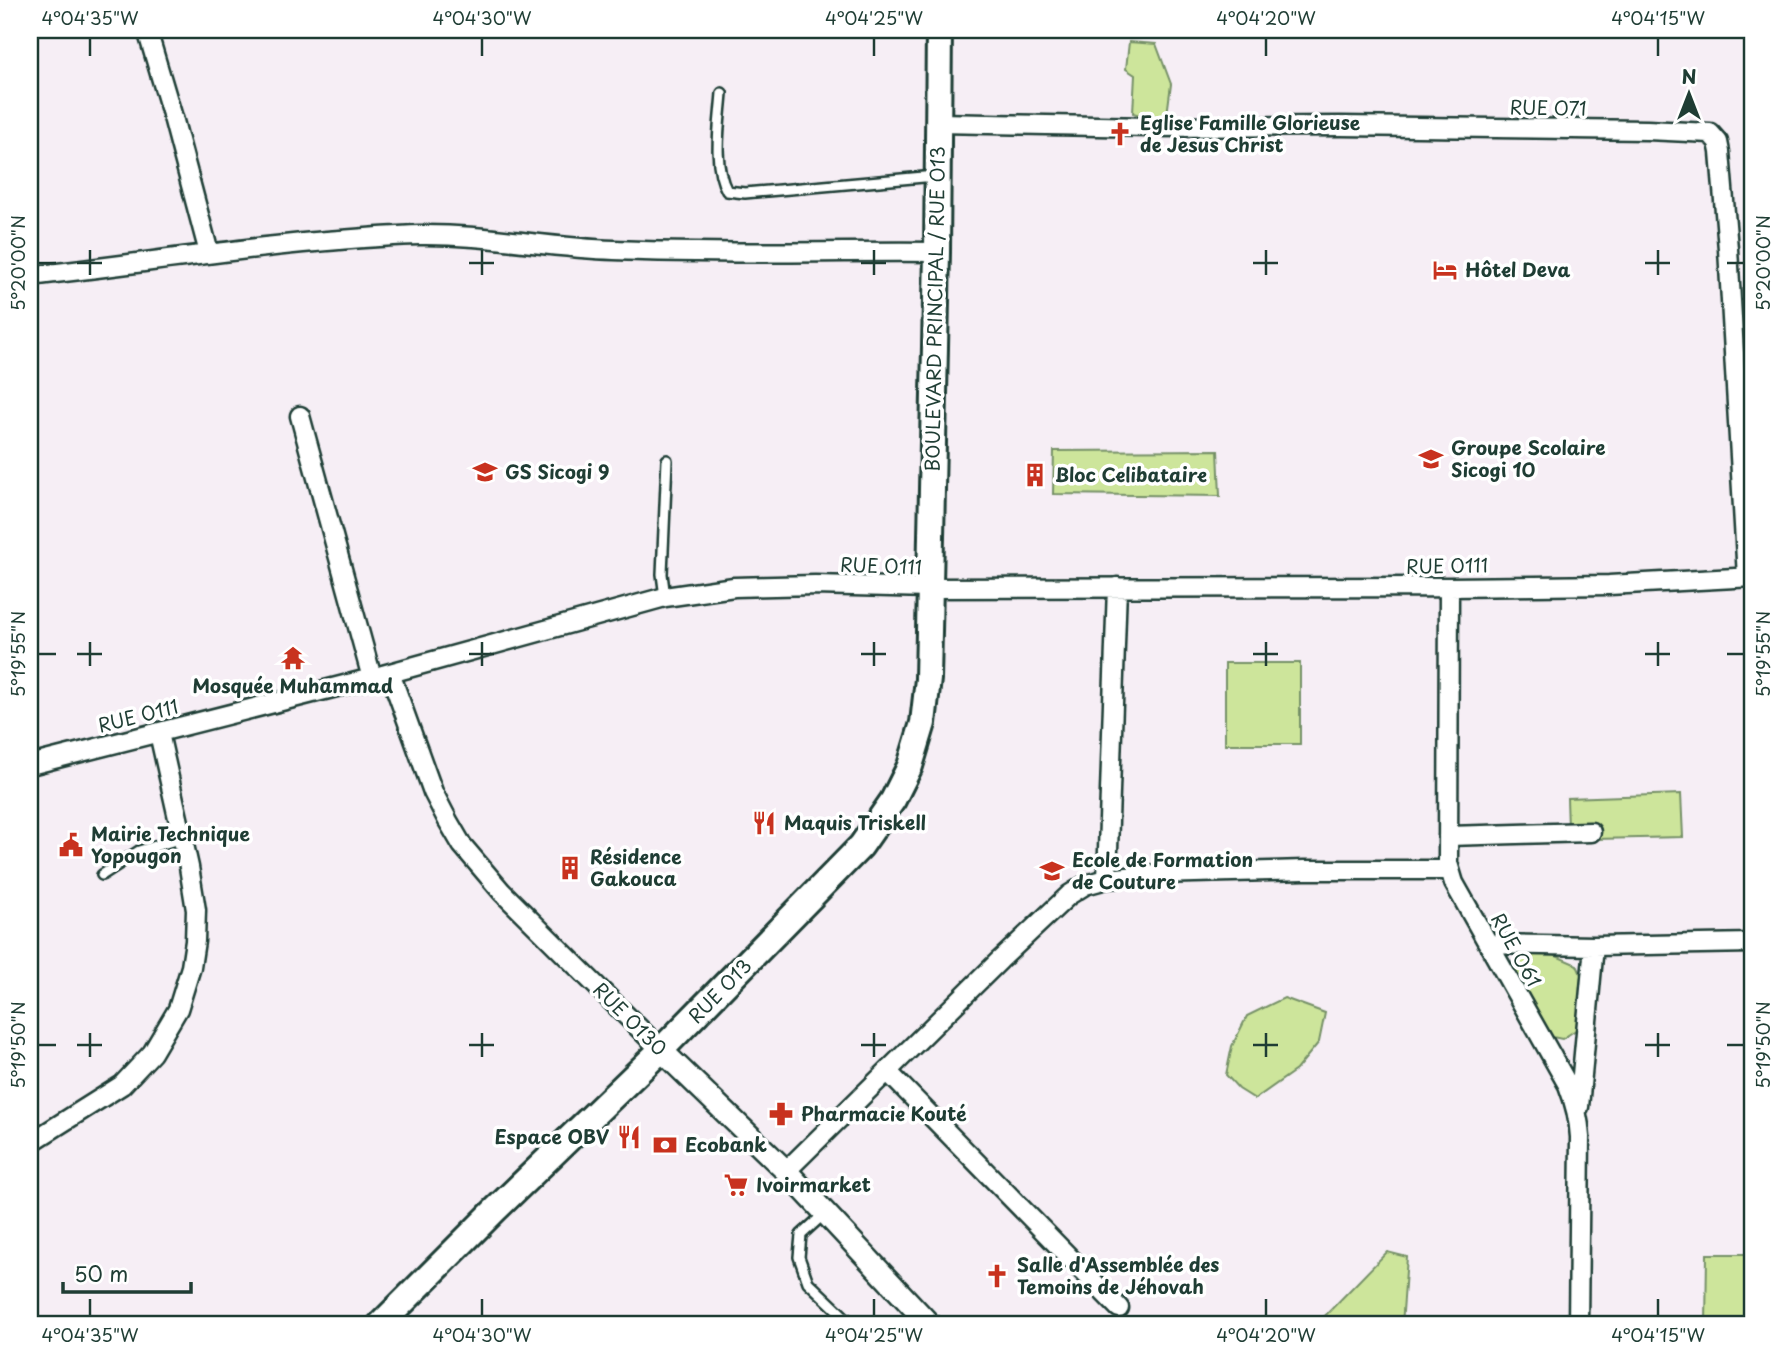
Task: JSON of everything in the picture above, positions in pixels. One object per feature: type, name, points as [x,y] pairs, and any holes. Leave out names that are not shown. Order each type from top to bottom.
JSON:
[{"type":"main road","name":"BOULEVARD PRINCIPAL / RUE O13","points":[[929,588],[939,30]]},
{"type":"main road","name":"RUE O13","points":[[380,1325],[661,1050],[861,846],[893,800],[910,766],[923,723],[928,679],[929,588]]},
{"type":"street","points":[[147,30],[209,253]]},
{"type":"street","name":"RUE O71","points":[[938,123],[1150,127],[1634,129],[1710,133],[1718,142],[1720,152],[1750,577]]},
{"type":"street","points":[[30,276],[209,253],[370,237],[418,235],[464,235],[616,250],[937,252]]},
{"type":"street","points":[[300,416],[372,678]]},
{"type":"street","name":"RUE O111","points":[[30,765],[372,678],[665,597],[711,589],[766,585],[929,588],[1449,587],[1609,585],[1750,577]]},
{"type":"street","points":[[1107,879],[1117,587]]},
{"type":"street","name":"RUE O61","points":[[1449,587],[1450,870],[1454,883],[1568,1085],[1578,1117],[1578,1325]]},
{"type":"street","name":"RUE O130","points":[[390,673],[433,792],[462,845],[502,892],[786,1171],[930,1325]]},
{"type":"street","points":[[30,1143],[122,1085],[152,1053],[178,1009],[191,967],[197,910],[190,867],[159,733]]},
{"type":"street","points":[[1448,836],[1591,832]]},
{"type":"street","points":[[786,1171],[1000,960],[1069,895],[1085,885],[1107,879],[1157,874],[1450,870]]},
{"type":"street","points":[[1489,944],[1594,946],[1753,943]]},
{"type":"street","points":[[1578,1117],[1594,946]]},
{"type":"street","points":[[887,1072],[1119,1308]]},
{"type":"lane","points":[[722,93],[718,166],[721,181],[727,191],[745,193],[937,175]]},
{"type":"lane","points":[[665,597],[662,575],[667,460]]},
{"type":"lane","points":[[102,875],[139,851],[182,838]]},
{"type":"lane","points":[[825,1213],[801,1236],[799,1257],[808,1282],[853,1325]]},
{"type":"green space","points":[[1129,42],[1156,44],[1171,84],[1167,115],[1150,118],[1133,113],[1135,75],[1126,69]]},
{"type":"green space","points":[[1218,450],[1220,496],[1053,494],[1054,451]]},
{"type":"green space","points":[[1225,663],[1300,663],[1300,744],[1225,744]]},
{"type":"green space","points":[[1681,794],[1683,837],[1595,839],[1568,828],[1567,798]]},
{"type":"green space","points":[[1525,953],[1554,955],[1577,965],[1586,986],[1582,1026],[1562,1039],[1548,1036],[1515,985],[1513,968]]},
{"type":"green space","points":[[1284,998],[1325,1013],[1319,1042],[1296,1070],[1255,1099],[1239,1089],[1226,1075],[1232,1046],[1247,1016]]},
{"type":"green space","points":[[1387,1252],[1407,1257],[1402,1325],[1316,1325]]},
{"type":"green space","points":[[1707,1254],[1753,1254],[1753,1325],[1706,1325]]},
{"type":"place","name":"Eglise Famille Glorieuse de Jesus Christ","points":[[1120,134]]},
{"type":"place","name":"Hôtel Deva","points":[[1445,270]]},
{"type":"place","name":"Groupe Scolaire Sicogi 10","points":[[1431,459]]},
{"type":"place","name":"GS Sicogi 9","points":[[485,472]]},
{"type":"place","name":"Bloc Celibataire","points":[[1035,475]]},
{"type":"place","name":"Mosquée Muhammad","points":[[293,658]]},
{"type":"place","name":"Maquis Triskell","points":[[764,823]]},
{"type":"place","name":"Mairie Technique Yopougon","points":[[71,845]]},
{"type":"place","name":"Résidence Gakouca","points":[[570,868]]},
{"type":"place","name":"Ecole de Formation de Couture","points":[[1052,871]]},
{"type":"place","name":"Pharmacie Kouté","points":[[781,1114]]},
{"type":"place","name":"Espace OBV","points":[[629,1137]]},
{"type":"place","name":"Ecobank","points":[[665,1145]]},
{"type":"place","name":"Ivoirmarket","points":[[736,1185]]},
{"type":"place","name":"Salle d'Assemblée des Temoins de Jéhovah","points":[[997,1276]]}]
